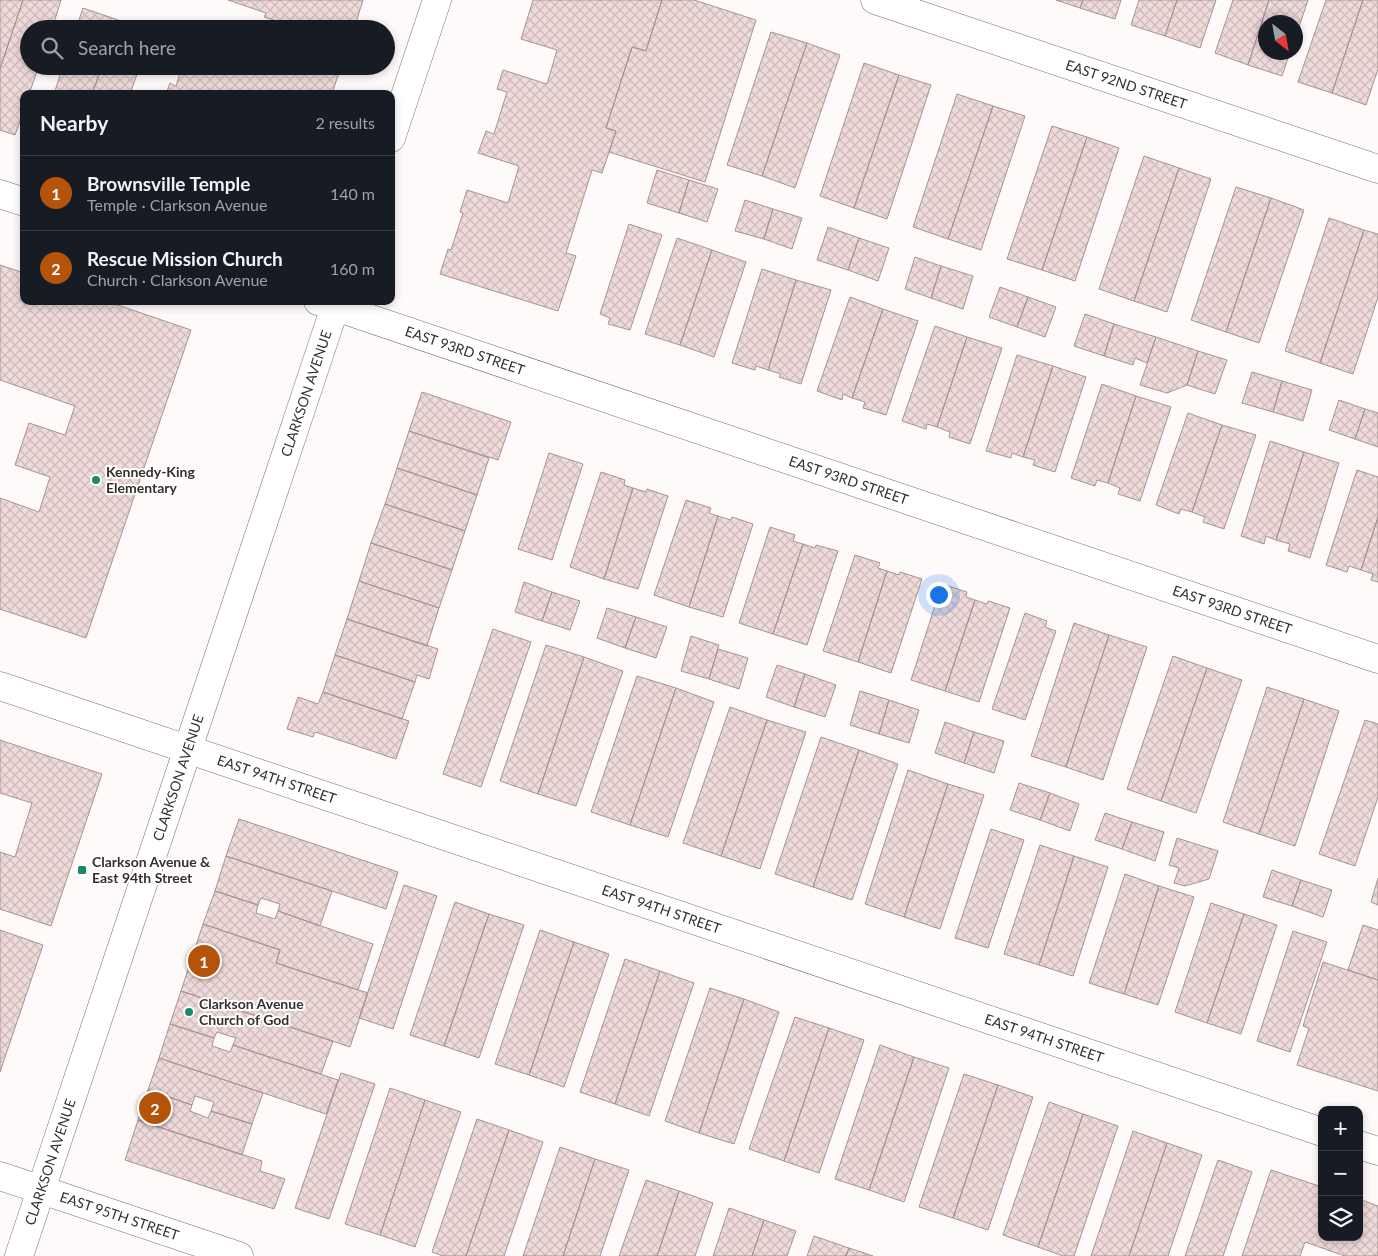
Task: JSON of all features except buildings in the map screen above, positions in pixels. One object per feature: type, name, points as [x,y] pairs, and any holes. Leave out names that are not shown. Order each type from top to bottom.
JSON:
[{"type":"street","points":[[395,126],[437,0]]},
{"type":"street","name":"EAST 92ND STREET","points":[[875,0],[1378,169]]},
{"type":"street","points":[[0,194],[20,201]]},
{"type":"street","name":"CLARKSON AVENUE","points":[[19,1256],[188,749],[329,305]]},
{"type":"street","name":"EAST 93RD STREET","points":[[336,305],[1378,659]]},
{"type":"street","name":"EAST 94TH STREET","points":[[0,686],[1318,1131]]},
{"type":"street","points":[[1363,1146],[1378,1151]]},
{"type":"street","name":"EAST 95TH STREET","points":[[0,1176],[239,1256]]},
{"type":"place","name":"Kennedy-King Elementary","points":[[96,480]]},
{"type":"place","name":"Clarkson Avenue & East 94th Street","points":[[82,870]]},
{"type":"place","name":"Brownsville Temple","points":[[204,961]]},
{"type":"place","name":"Clarkson Avenue Church of God","points":[[189,1012]]},
{"type":"place","name":"Rescue Mission Church","points":[[155,1108]]}]
